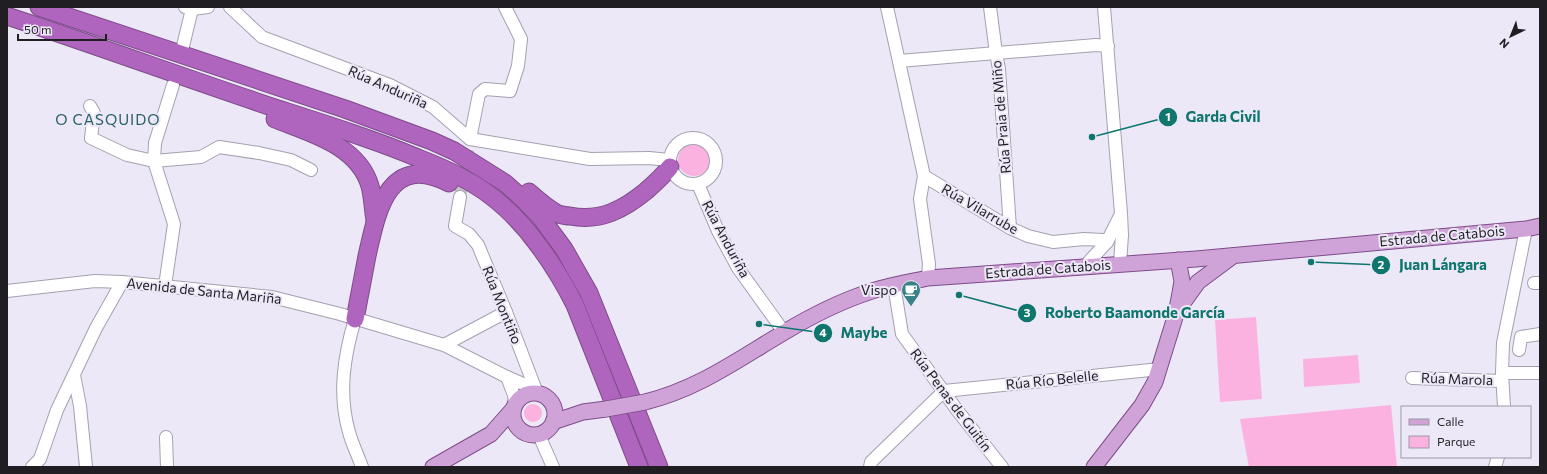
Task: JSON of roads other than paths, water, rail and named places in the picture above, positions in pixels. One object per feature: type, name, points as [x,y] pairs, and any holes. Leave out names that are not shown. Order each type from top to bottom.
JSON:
[{"type":"highway","points":[[40,7],[345,109],[432,141],[454,151],[505,183],[541,218],[564,249],[589,293],[659,467]]},
{"type":"highway","points":[[7,16],[384,144],[445,169],[467,180],[492,196],[534,239],[567,289],[578,312],[639,467]]},
{"type":"highway","points":[[145,64],[191,85],[330,142],[346,151],[363,169],[370,187],[375,220]]},
{"type":"highway","points":[[345,109],[405,125],[457,145],[477,155],[514,179],[543,204],[560,214],[572,217],[597,217],[615,212],[637,198],[654,184],[666,173],[670,163]]},
{"type":"highway","points":[[355,319],[375,220],[384,198],[392,186],[403,177],[414,174],[429,175],[447,181],[469,193],[510,224],[551,274],[567,289]]},
{"type":"main road","name":"Estrada de Catabois","points":[[553,422],[583,412],[645,402],[677,393],[723,370],[784,332],[829,308],[870,291],[928,278],[1196,259],[1533,227]]},
{"type":"main road","points":[[1176,314],[1198,282],[1233,255]]},
{"type":"main road","points":[[1196,259],[1200,267],[1198,282]]},
{"type":"main road","points":[[1094,467],[1150,393],[1160,368],[1176,314],[1182,281],[1178,260]]},
{"type":"main road","points":[[433,467],[490,434],[521,397],[527,394],[536,393],[548,398],[553,406],[555,415],[553,422],[547,430],[540,434],[532,435],[524,432],[517,426],[513,418],[514,407]]},
{"type":"main road","name":"Estrada de Catabois","points":[[553,406],[583,412]]},
{"type":"main road","points":[[490,434],[524,432]]},
{"type":"street","points":[[183,46],[189,8],[208,7]]},
{"type":"street","name":"Rúa Anduriña","points":[[230,7],[262,37],[390,85],[433,107],[470,139]]},
{"type":"street","points":[[505,7],[521,39],[518,66],[510,91],[485,89],[479,94],[470,139],[590,159],[650,158],[670,163]]},
{"type":"street","name":"Rúa Vilarrube","points":[[887,7],[924,176],[920,199],[929,264],[928,278]]},
{"type":"street","name":"Rúa Praia de Miño","points":[[990,7],[999,69],[1010,228]]},
{"type":"street","points":[[1104,7],[1121,213],[1122,235],[1120,264]]},
{"type":"street","points":[[899,61],[1096,45],[1108,46]]},
{"type":"street","points":[[165,286],[174,224],[154,161],[155,143],[173,85]]},
{"type":"street","points":[[90,106],[94,113],[91,138],[127,155],[154,161],[201,157],[219,147],[259,153],[291,160],[311,170]]},
{"type":"street","points":[[689,138],[704,140],[711,146],[715,153],[715,169],[711,176],[698,184],[690,184],[677,179],[673,173],[670,163],[671,153],[675,146],[681,140],[689,138]]},
{"type":"street","name":"Rúa Vilarrube","points":[[924,176],[1010,228],[1028,236],[1053,242],[1084,239],[1103,240],[1107,242]]},
{"type":"street","name":"Rúa Anduriña","points":[[698,184],[718,231],[738,268],[784,332]]},
{"type":"street","name":"Rúa Montiño","points":[[460,197],[455,226],[469,234],[478,245],[506,312],[536,393]]},
{"type":"street","points":[[1084,267],[1107,242],[1121,213]]},
{"type":"street","points":[[1504,406],[1502,377],[1504,343],[1533,227]]},
{"type":"street","name":"Avenida de Santa Mariña","points":[[7,291],[95,281],[122,282],[272,297],[444,345],[523,384],[536,393]]},
{"type":"street","points":[[32,467],[40,459],[57,410],[96,328],[122,282]]},
{"type":"street","name":"Rúa Penas de Guitín","points":[[894,285],[902,334],[1002,467]]},
{"type":"street","points":[[444,345],[506,312]]},
{"type":"street","points":[[355,319],[345,359],[343,400],[349,432],[360,462],[367,467]]},
{"type":"street","points":[[1519,350],[1521,337],[1540,334]]},
{"type":"street","name":"Rúa Río Belelle","points":[[944,391],[1160,368]]},
{"type":"street","name":"Rúa Marola","points":[[1412,378],[1502,377],[1540,373]]},
{"type":"street","points":[[74,375],[80,406],[86,467]]},
{"type":"street","points":[[507,377],[514,394],[514,407]]},
{"type":"street","points":[[870,467],[871,462],[944,391]]},
{"type":"street","points":[[540,434],[553,467]]},
{"type":"street","points":[[166,436],[167,467]]},
{"type":"tunnel","points":[[460,197],[470,139]]},
{"type":"place","name":"Garda Civil","points":[[1092,137]]},
{"type":"place","name":"Juan Lángara","points":[[1311,262]]},
{"type":"place","name":"Roberto Baamonde García","points":[[959,295]]},
{"type":"place","name":"Vispo","points":[[911,307]]},
{"type":"place","name":"Maybe","points":[[759,324]]},
{"type":"district","name":"O CASQUIDO","points":[[108,120]]}]
